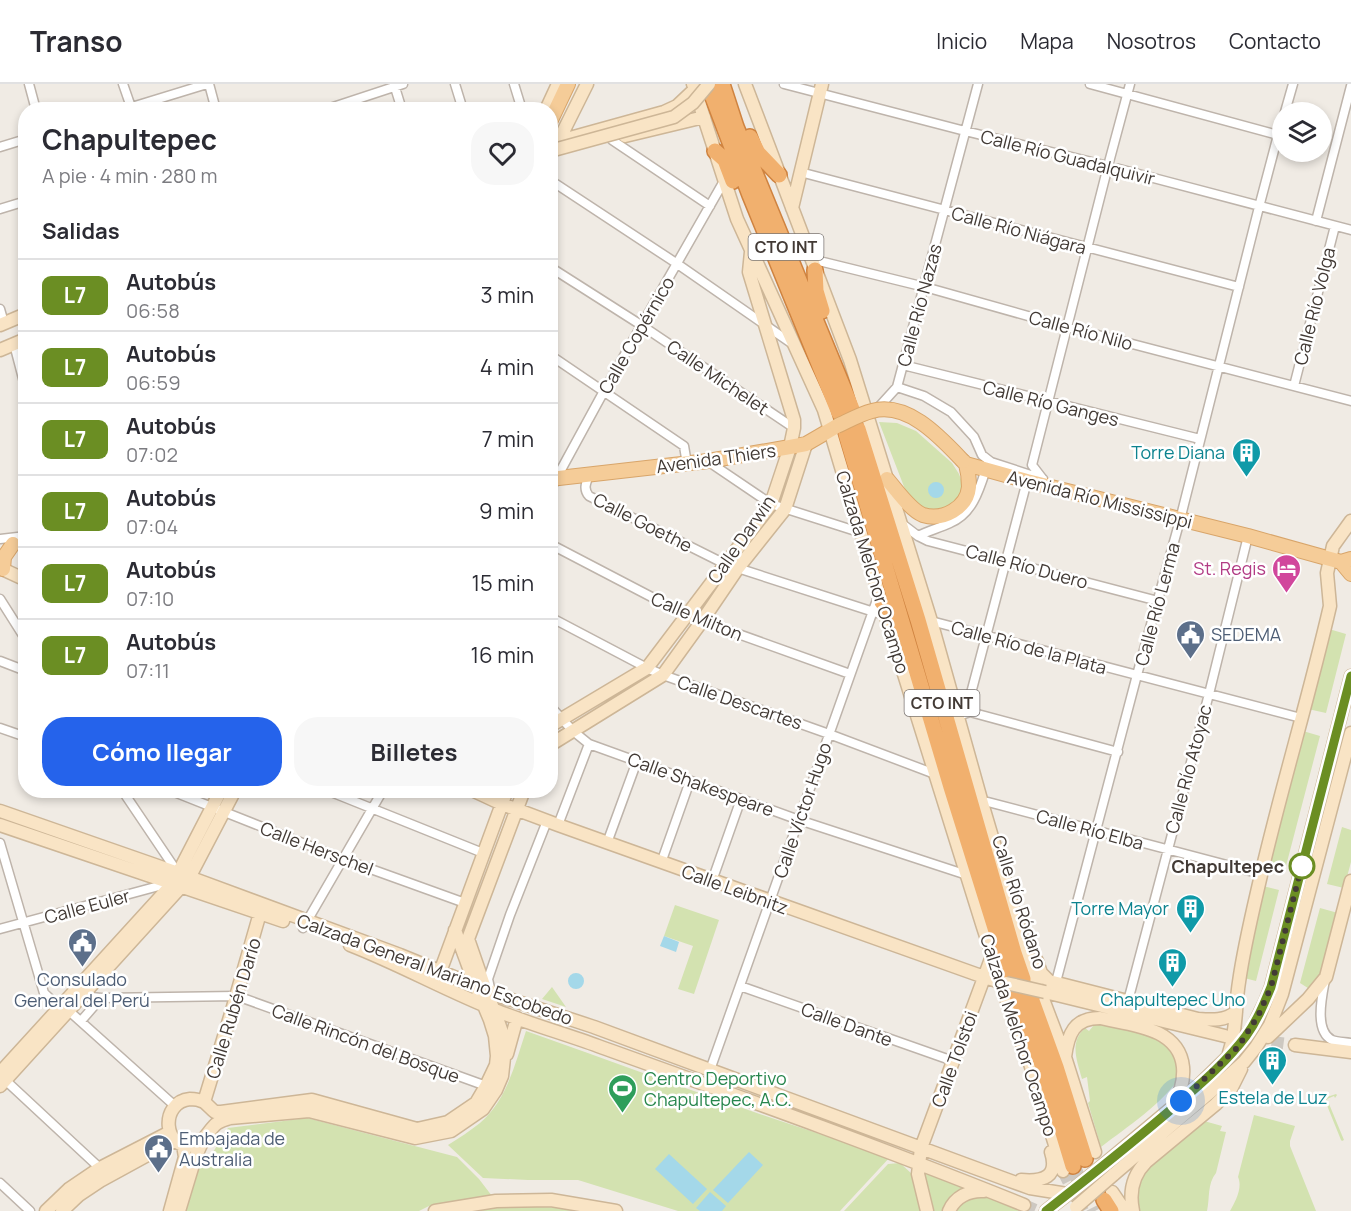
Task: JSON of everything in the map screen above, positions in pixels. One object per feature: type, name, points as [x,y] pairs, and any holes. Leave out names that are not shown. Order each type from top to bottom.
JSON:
[{"type":"highway","name":"CTO INT","points":[[722,84],[730,112],[830,352],[924,640],[1025,990]]},
{"type":"highway","name":"CTO INT","points":[[701,85],[851,421],[913,660],[1025,990],[1056,1067],[1079,1162]]},
{"type":"highway","points":[[730,112],[744,124],[758,153],[779,175]]},
{"type":"highway","points":[[715,151],[725,160],[734,181],[750,195]]},
{"type":"highway","points":[[813,265],[816,291],[829,333],[830,352]]},
{"type":"highway","points":[[880,606],[891,612],[904,649],[913,660]]},
{"type":"highway","points":[[924,640],[930,649],[938,674],[949,684]]},
{"type":"highway","points":[[1025,990],[1027,1024],[1079,1162]]},
{"type":"main road","points":[[550,102],[558,84]]},
{"type":"main road","points":[[558,105],[568,84]]},
{"type":"main road","points":[[558,135],[579,84]]},
{"type":"main road","points":[[558,136],[587,84]]},
{"type":"main road","name":"Calzada Melchor Ocampo","points":[[745,84],[850,360],[851,421],[862,533],[880,606],[992,956],[1025,990],[1065,1057],[1079,1162]]},
{"type":"main road","points":[[558,140],[664,112],[677,106],[701,85]]},
{"type":"main road","points":[[558,151],[674,117],[693,103],[701,85]]},
{"type":"main road","name":"Calzada Melchor Ocampo","points":[[701,85],[704,117],[737,219],[824,410],[851,421],[887,479],[931,621],[1024,945],[1025,990],[1019,1038],[1079,1162]]},
{"type":"main road","points":[[792,209],[820,88]]},
{"type":"main road","points":[[558,152],[704,117]]},
{"type":"main road","name":"Calle Darwin","points":[[558,721],[647,668],[771,504],[790,447],[794,420],[749,272],[751,251]]},
{"type":"main road","points":[[2,324],[18,318]]},
{"type":"main road","points":[[0,350],[18,342]]},
{"type":"main road","points":[[851,421],[892,410],[917,420],[936,434],[965,462],[969,489],[964,501],[952,512],[937,516],[923,515],[913,509],[887,479]]},
{"type":"main road","name":"Avenida Thiers","points":[[558,479],[687,464],[806,444],[851,421]]},
{"type":"main road","name":"Calle Darwin","points":[[558,740],[663,675],[738,568],[785,509],[806,444]]},
{"type":"main road","name":"Avenida Río Mississippi","points":[[965,462],[1027,481],[1046,482],[1180,520],[1341,560]]},
{"type":"main road","points":[[1351,521],[1333,546],[1351,574]]},
{"type":"main road","points":[[10,543],[1,566],[18,576]]},
{"type":"main road","points":[[1228,1058],[1236,1027],[1239,978],[1261,874],[1330,606],[1327,573],[1341,560]]},
{"type":"main road","points":[[1046,1211],[1164,1115],[1228,1058],[1253,1026],[1271,987],[1351,676]]},
{"type":"main road","points":[[1074,1209],[1244,1062],[1270,1025],[1282,994],[1351,733]]},
{"type":"main road","name":"Calle Río Ródano","points":[[975,776],[988,802],[1041,973],[1049,981],[1198,1019],[1227,1018],[1236,1012]]},
{"type":"main road","points":[[218,810],[219,798]]},
{"type":"main road","points":[[64,1009],[82,996],[180,880],[218,810],[228,798]]},
{"type":"main road","name":"Calle Leibnitz","points":[[489,798],[661,863],[1025,990]]},
{"type":"main road","points":[[440,972],[504,798]]},
{"type":"main road","points":[[491,1088],[497,1056],[495,1036],[485,991],[468,939],[521,798]]},
{"type":"main road","name":"Calzada General Mariano Escobedo","points":[[0,815],[305,924],[400,955],[485,991],[594,1027],[1030,1188],[1068,1193]]},
{"type":"main road","points":[[1,1079],[180,880]]},
{"type":"main road","name":"Calzada General Mariano Escobedo","points":[[180,880],[260,913],[305,924],[384,958],[489,1008],[867,1144],[1024,1205]]},
{"type":"main road","points":[[1256,1047],[1308,999],[1326,977],[1348,901],[1351,881]]},
{"type":"main road","name":"Calle Rubén Darío","points":[[179,1211],[195,1158],[212,1124],[212,1114],[206,1104],[260,913]]},
{"type":"main road","points":[[455,930],[485,991]]},
{"type":"main road","name":"Calle Tolstoi","points":[[927,1211],[918,1174],[921,1148],[992,956]]},
{"type":"main road","points":[[1059,983],[1073,991],[1101,999],[1115,1009]]},
{"type":"main road","name":"Calle Río Ródano","points":[[1025,990],[1225,1036]]},
{"type":"main road","points":[[489,1008],[502,1035],[505,1049],[502,1076]]},
{"type":"main road","points":[[170,1211],[185,1158],[168,1123],[175,1106],[183,1101],[195,1099],[206,1104],[214,1112],[222,1112],[312,1100],[335,1112],[416,1134],[447,1122],[476,1103],[502,1076],[517,1018]]},
{"type":"main road","points":[[1065,1057],[1067,1043],[1076,1025],[1091,1018],[1100,1018],[1163,1035],[1170,1040],[1180,1055],[1184,1076],[1176,1101],[1164,1115]]},
{"type":"main road","points":[[1005,1179],[1041,1180],[1049,1175],[1054,1164],[1021,1058],[1019,1038]]},
{"type":"main road","points":[[1295,1045],[1351,1052]]},
{"type":"main road","points":[[1133,1211],[1131,1191],[1139,1170],[1231,1089],[1244,1062]]},
{"type":"main road","points":[[46,1211],[69,1189],[176,1139],[194,1145],[206,1137],[214,1125],[221,1121],[230,1118],[309,1111],[335,1112]]},
{"type":"main road","points":[[867,1144],[871,1142],[896,1146],[904,1141]]},
{"type":"main road","points":[[62,1211],[105,1172]]},
{"type":"main road","points":[[949,1211],[957,1199],[964,1194],[977,1190],[990,1191]]},
{"type":"main road","points":[[435,1211],[496,1201],[551,1200],[616,1211]]},
{"type":"main road","points":[[1104,1205],[1125,1211]]},
{"type":"street","points":[[29,84],[34,102]]},
{"type":"street","points":[[123,84],[125,102]]},
{"type":"street","points":[[146,102],[208,84],[214,102]]},
{"type":"street","points":[[455,84],[461,102]]},
{"type":"street","points":[[514,84],[520,102]]},
{"type":"street","name":"Calle Río Guadalquivir","points":[[784,84],[820,88],[965,131],[1351,230]]},
{"type":"street","name":"Calle Río Nazas","points":[[897,387],[978,84]]},
{"type":"street","points":[[1090,84],[1272,133]]},
{"type":"street","points":[[1046,482],[1032,465],[1130,84]]},
{"type":"street","points":[[1288,102],[1293,84]]},
{"type":"street","points":[[351,102],[397,85],[400,102]]},
{"type":"street","name":"Calle Río Volga","points":[[1316,221],[1351,86]]},
{"type":"street","points":[[612,140],[710,206]]},
{"type":"street","points":[[0,147],[18,141]]},
{"type":"street","name":"Calle Río Lerma","points":[[1059,983],[1096,831],[1180,520],[1272,158]]},
{"type":"street","name":"Calle Río Niágara","points":[[800,172],[1239,287]]},
{"type":"street","name":"Calle Copérnico","points":[[558,470],[724,182]]},
{"type":"street","points":[[558,185],[676,263],[795,346]]},
{"type":"street","points":[[0,209],[18,203]]},
{"type":"street","name":"Calle Río Volga","points":[[1294,386],[1335,226]]},
{"type":"street","name":"Calle Río Nilo","points":[[813,265],[925,286],[1067,327],[1351,401]]},
{"type":"street","name":"Calle Michelet","points":[[558,272],[794,428]]},
{"type":"street","points":[[0,309],[2,324]]},
{"type":"street","points":[[558,360],[684,446],[687,464]]},
{"type":"street","name":"Calle Río Ganges","points":[[903,365],[1200,439]]},
{"type":"street","points":[[851,421],[897,387],[924,396],[951,412],[974,437],[982,455],[990,462],[1046,482]]},
{"type":"street","points":[[708,461],[771,504],[862,533]]},
{"type":"street","points":[[918,536],[964,516],[978,494],[986,469]]},
{"type":"street","name":"Calle Goethe","points":[[589,475],[585,487],[589,496],[725,564],[880,606]]},
{"type":"street","points":[[957,716],[970,697],[1027,481]]},
{"type":"street","name":"Calle Río Duero","points":[[900,523],[928,541],[1158,601]]},
{"type":"street","name":"Calle Río Atoyac","points":[[1128,1001],[1248,536]]},
{"type":"street","name":"Calle Milton","points":[[558,548],[688,616],[850,674]]},
{"type":"street","points":[[0,599],[18,627]]},
{"type":"street","name":"Calle Víctor Hugo","points":[[710,1070],[850,674],[880,606]]},
{"type":"street","name":"Calle Descartes","points":[[558,621],[663,675],[935,774]]},
{"type":"street","name":"Calle Río de la Plata","points":[[931,621],[1301,718]]},
{"type":"street","points":[[0,661],[18,668]]},
{"type":"street","points":[[957,716],[970,712],[1118,752]]},
{"type":"street","name":"Calle Shakespeare","points":[[558,715],[589,744],[799,820],[967,874]]},
{"type":"street","points":[[0,728],[18,734]]},
{"type":"street","points":[[485,991],[510,915],[589,744]]},
{"type":"street","points":[[607,843],[637,761]]},
{"type":"street","points":[[661,863],[690,781]]},
{"type":"street","points":[[127,798],[180,880]]},
{"type":"street","name":"Calle Herschel","points":[[189,798],[343,859],[465,903]]},
{"type":"street","points":[[345,798],[483,853]]},
{"type":"street","points":[[305,924],[378,798]]},
{"type":"street","points":[[712,881],[741,799]]},
{"type":"street","name":"Calle Río Elba","points":[[988,802],[1261,874]]},
{"type":"street","points":[[0,843],[44,993],[81,1021],[175,1106]]},
{"type":"street","name":"Calle Euler","points":[[0,929],[180,880]]},
{"type":"street","points":[[1326,977],[1321,1006],[1322,1026],[1328,1037],[1334,1041],[1351,1043]]},
{"type":"street","name":"Calle Dante","points":[[740,986],[953,1062]]},
{"type":"street","points":[[82,996],[101,998],[237,996]]},
{"type":"street","name":"Calle Rincón del Bosque","points":[[237,996],[491,1088]]},
{"type":"street","points":[[81,1021],[101,998]]},
{"type":"street","points":[[710,1070],[722,1091]]},
{"type":"street","points":[[1,1079],[105,1172]]},
{"type":"street","points":[[0,1183],[30,1211]]},
{"type":"green space","points":[[879,422],[897,423],[916,431],[952,463],[962,482],[961,492],[955,503],[945,511],[928,512],[908,497]]},
{"type":"green space","points":[[1329,629],[1346,634],[1326,713],[1308,709]]},
{"type":"green space","points":[[1303,731],[1320,736],[1286,866],[1269,862]]},
{"type":"green space","points":[[1342,734],[1344,735],[1306,881],[1304,881]]},
{"type":"green space","points":[[1342,827],[1351,830],[1351,862],[1344,888],[1327,884]]},
{"type":"green space","points":[[1263,886],[1279,890],[1256,981],[1244,978]]},
{"type":"green space","points":[[675,905],[719,920],[694,994],[678,989],[693,946],[664,936]]},
{"type":"green space","points":[[1320,908],[1338,913],[1322,972],[1311,990],[1300,983]]},
{"type":"green space","points":[[552,987],[566,1007],[542,999]]},
{"type":"green space","points":[[1094,1025],[1106,1025],[1160,1039],[1176,1056],[1180,1077],[1154,1106],[1101,1147],[1088,1103],[1090,1101],[1087,1077],[1082,1079],[1076,1052],[1080,1033],[1085,1028],[1089,1031]]},
{"type":"green space","name":"Centro Deportivo Chapultepec, A.C.","points":[[526,1031],[754,1112],[891,1156],[840,1211],[678,1211],[578,1180],[483,1178],[448,1145],[480,1123],[497,1104],[514,1069]]},
{"type":"green space","points":[[1336,1094],[1335,1098],[1334,1096],[1327,1099],[1344,1140],[1342,1141],[1324,1098]]},
{"type":"green space","points":[[1254,1115],[1295,1126],[1290,1146],[1316,1211],[1230,1211],[1239,1190],[1238,1177]]},
{"type":"green space","points":[[307,1118],[457,1157],[492,1196],[429,1206],[419,1211],[186,1211],[196,1166],[210,1157],[228,1128]]},
{"type":"green space","points":[[1204,1121],[1222,1126],[1220,1131],[1226,1132],[1216,1173],[1210,1186],[1207,1211],[1140,1211],[1137,1189],[1148,1166]]},
{"type":"green space","points":[[900,1163],[912,1174],[922,1211],[844,1211],[888,1164]]},
{"type":"green space","points":[[924,1171],[973,1187],[946,1211],[932,1211],[922,1173]]},
{"type":"green space","points":[[981,1195],[1026,1208],[1022,1211],[953,1211],[962,1199]]},
{"type":"green space","points":[[503,1206],[574,1208],[587,1211],[478,1211]]},
{"type":"water","points":[[936,482],[944,490],[936,498],[928,490]]},
{"type":"water","points":[[664,936],[679,942],[676,952],[660,946]]},
{"type":"water","points":[[573,973],[579,973],[584,981],[582,987],[573,989],[568,984],[568,978]]},
{"type":"water","points":[[749,1152],[763,1165],[728,1203],[713,1190]]},
{"type":"water","points":[[669,1154],[707,1189],[693,1204],[655,1169]]},
{"type":"water","points":[[710,1192],[726,1206],[722,1211],[700,1211],[696,1208]]},
{"type":"tunnel","points":[[1236,1037],[1295,1045]]},
{"type":"tunnel","points":[[1073,1166],[1095,1211]]},
{"type":"tunnel","points":[[1063,1171],[1083,1211]]},
{"type":"tunnel","points":[[1024,1205],[1038,1211]]},
{"type":"bus line","name":"L7","points":[[1046,1211],[1198,1086],[1228,1058],[1253,1026],[1271,987],[1351,676]]},
{"type":"place","name":"Torre Diana","points":[[1246,478]]},
{"type":"place","name":"St. Regis","points":[[1287,594]]},
{"type":"place","name":"SEDEMA","points":[[1190,660]]},
{"type":"place","name":"Chapultepec","points":[[1302,866]]},
{"type":"place","name":"Torre Mayor","points":[[1190,934]]},
{"type":"place","name":"Consulado General del Perú","points":[[82,968]]},
{"type":"place","name":"Chapultepec Uno","points":[[1173,988]]},
{"type":"place","name":"Estela de Luz","points":[[1273,1086]]},
{"type":"place","name":"Centro Deportivo Chapultepec, A.C.","points":[[623,1114]]},
{"type":"place","name":"Embajada de Australia","points":[[158,1174]]},
{"type":"route","points":[[1181,1101],[1228,1058],[1253,1026],[1271,987],[1304,857],[1302,866]]}]
